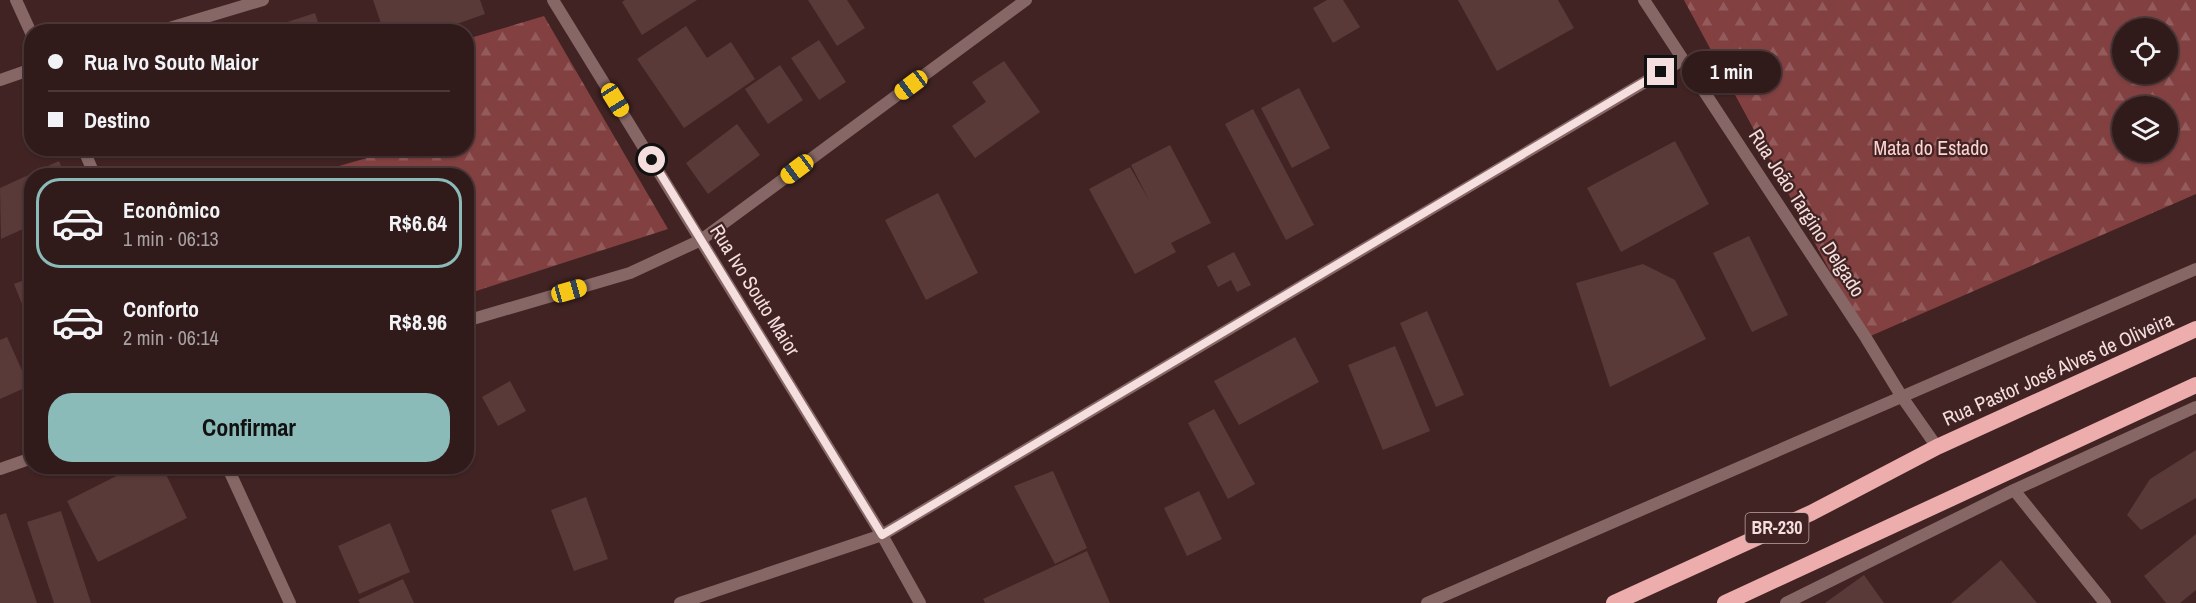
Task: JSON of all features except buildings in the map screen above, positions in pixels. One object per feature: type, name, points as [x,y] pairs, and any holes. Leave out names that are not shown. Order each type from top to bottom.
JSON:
[{"type":"highway","name":"Rua Pastor José Alves de Oliveira","points":[[1937,447],[2196,329]]},
{"type":"highway","name":"BR-230","points":[[1725,603],[2196,385]]},
{"type":"highway","name":"BR-230","points":[[1614,603],[1811,513],[1937,447]]},
{"type":"street","points":[[16,0],[27,24]]},
{"type":"street","points":[[183,24],[263,0]]},
{"type":"street","name":"Rua Ivo Souto Maior","points":[[554,0],[882,535],[920,603]]},
{"type":"street","points":[[474,319],[630,273],[701,240],[1026,0]]},
{"type":"street","name":"Rua João Targino Delgado","points":[[1644,0],[1866,338],[1902,397],[1937,447]]},
{"type":"street","points":[[680,603],[882,535],[1682,60]]},
{"type":"street","points":[[0,80],[24,72]]},
{"type":"street","points":[[1427,603],[2196,269]]},
{"type":"street","points":[[1786,603],[2014,490],[2196,407]]},
{"type":"street","points":[[0,469],[24,461]]},
{"type":"street","points":[[231,474],[290,603]]},
{"type":"street","points":[[2014,490],[2105,603]]},
{"type":"green space","name":"Mata do Estado","points":[[1684,0],[2196,0],[2196,194],[1866,338]]},
{"type":"green space","points":[[544,16],[668,229],[474,292],[474,168],[332,168],[374,156],[474,156],[474,37]]},
{"type":"route","points":[[652,160],[882,535],[1661,72]]}]
